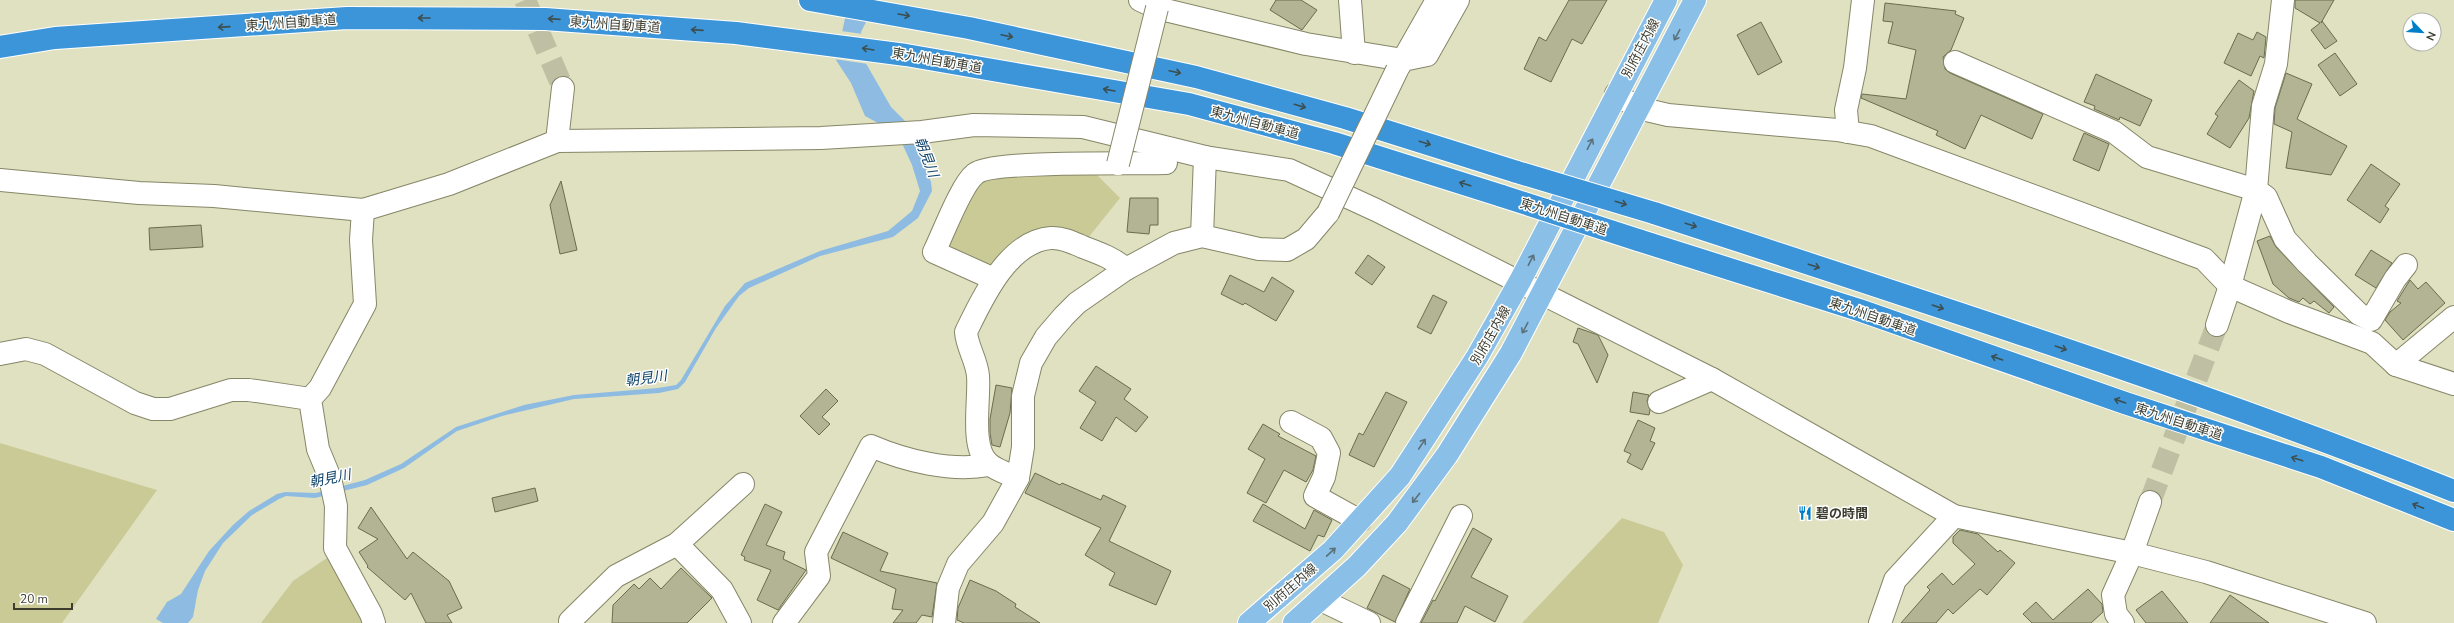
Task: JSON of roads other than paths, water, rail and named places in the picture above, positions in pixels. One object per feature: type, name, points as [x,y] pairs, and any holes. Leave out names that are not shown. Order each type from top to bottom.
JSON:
[{"type":"highway","name":"東九州自動車道","points":[[810,0],[969,28],[1196,77],[1345,118],[1654,213],[2103,362],[2326,440],[2454,491]]},
{"type":"highway","name":"東九州自動車道","points":[[0,47],[55,38],[347,18],[546,19],[736,33],[849,46],[1189,104],[1334,144],[1859,310],[2125,403],[2320,467],[2454,520]]},
{"type":"highway","points":[[2326,440],[2454,478]]},
{"type":"main road","name":"別府庄内線","points":[[1249,623],[1333,550],[1400,476],[1477,357],[1520,281],[1666,0]]},
{"type":"main road","name":"別府庄内線","points":[[1294,623],[1357,566],[1397,523],[1424,488],[1508,359],[1695,0]]},
{"type":"street","points":[[1350,0],[1354,52]]},
{"type":"street","points":[[944,623],[948,588],[958,564],[993,523],[1018,478],[1023,447],[1023,396],[1031,362],[1046,337],[1064,316],[1078,303],[1126,269],[1174,243],[1202,236],[1259,249],[1286,250],[1306,240],[1328,213],[1400,65],[1437,0]]},
{"type":"street","points":[[1118,164],[1148,4],[1306,44],[1354,52],[1400,65],[1426,55],[1458,0]]},
{"type":"street","points":[[1848,132],[1846,110],[1855,68],[1863,0]]},
{"type":"street","points":[[2217,325],[2230,286],[2256,190],[2263,106],[2276,64],[2283,0]]},
{"type":"street","points":[[1955,62],[2114,132],[2147,157],[2256,190],[2266,197],[2286,239],[2307,263],[2359,314],[2371,320],[2382,338],[2402,360]]},
{"type":"street","points":[[557,141],[563,88]]},
{"type":"street","points":[[1616,94],[1638,108],[1668,115],[1848,132],[1871,136],[2204,259],[2230,286],[2289,312],[2372,343],[2402,360],[2454,384]]},
{"type":"street","points":[[0,180],[139,193],[214,196],[363,210],[449,184],[557,141],[713,140],[872,136],[922,132],[974,125],[1083,127],[1205,157],[1288,170],[1376,210],[1520,281],[1712,379],[1954,516],[2132,553],[2214,574],[2366,623]]},
{"type":"street","points":[[1202,236],[1205,157]]},
{"type":"street","points":[[994,279],[934,252],[967,184],[975,173],[993,168],[1166,163]]},
{"type":"street","points":[[363,210],[361,240],[365,304],[320,388],[310,400],[318,449],[330,478],[336,506],[336,548],[357,591],[371,614],[374,623]]},
{"type":"street","points":[[1018,478],[989,465],[983,458],[978,437],[976,410],[978,376],[975,359],[966,332],[994,279],[1021,251],[1035,243],[1051,238],[1068,241],[1114,259],[1126,269]]},
{"type":"street","points":[[2371,320],[2395,279],[2406,265]]},
{"type":"street","points":[[2402,360],[2454,317]]},
{"type":"street","points":[[0,354],[26,349],[45,354],[136,403],[153,409],[170,409],[231,390],[249,390],[310,400]]},
{"type":"street","points":[[1659,402],[1712,379]]},
{"type":"street","points":[[1291,422],[1321,438],[1329,453],[1324,477],[1315,496],[1360,521]]},
{"type":"street","points":[[784,623],[819,576],[816,552],[871,446],[918,462],[961,467],[989,465]]},
{"type":"street","points":[[571,623],[570,620],[616,576],[678,544],[743,484]]},
{"type":"street","points":[[2123,623],[2116,614],[2113,595],[2132,553],[2150,502]]},
{"type":"street","points":[[1407,623],[1461,516]]},
{"type":"street","points":[[1880,623],[1895,580],[1954,516]]},
{"type":"street","points":[[678,544],[722,590],[740,623]]},
{"type":"street","points":[[1321,600],[1369,623]]},
{"type":"water","points":[[849,0],[877,0],[861,32],[864,60],[891,107],[907,123],[931,182],[932,191],[918,218],[893,237],[820,256],[749,288],[739,296],[716,328],[685,382],[678,389],[659,393],[574,399],[502,416],[457,431],[404,468],[367,485],[315,498],[286,496],[279,499],[252,515],[223,543],[205,571],[198,590],[193,617],[188,623],[163,623],[156,619],[167,602],[181,594],[209,551],[233,525],[249,511],[277,494],[285,492],[316,493],[365,480],[401,464],[456,427],[524,405],[574,395],[658,388],[676,385],[681,380],[725,306],[745,283],[820,251],[888,231],[912,211],[920,191],[912,165],[894,126],[878,123],[865,116],[851,83],[836,60]]},
{"type":"tunnel","points":[[525,0],[563,88]]},
{"type":"tunnel","points":[[2150,502],[2217,325]]},
{"type":"place","name":"碧の時間","points":[[1805,513]]},
{"type":"water label","name":"朝見川","points":[[927,157]]},
{"type":"water label","name":"朝見川","points":[[646,378]]},
{"type":"water label","name":"朝見川","points":[[330,478]]}]
